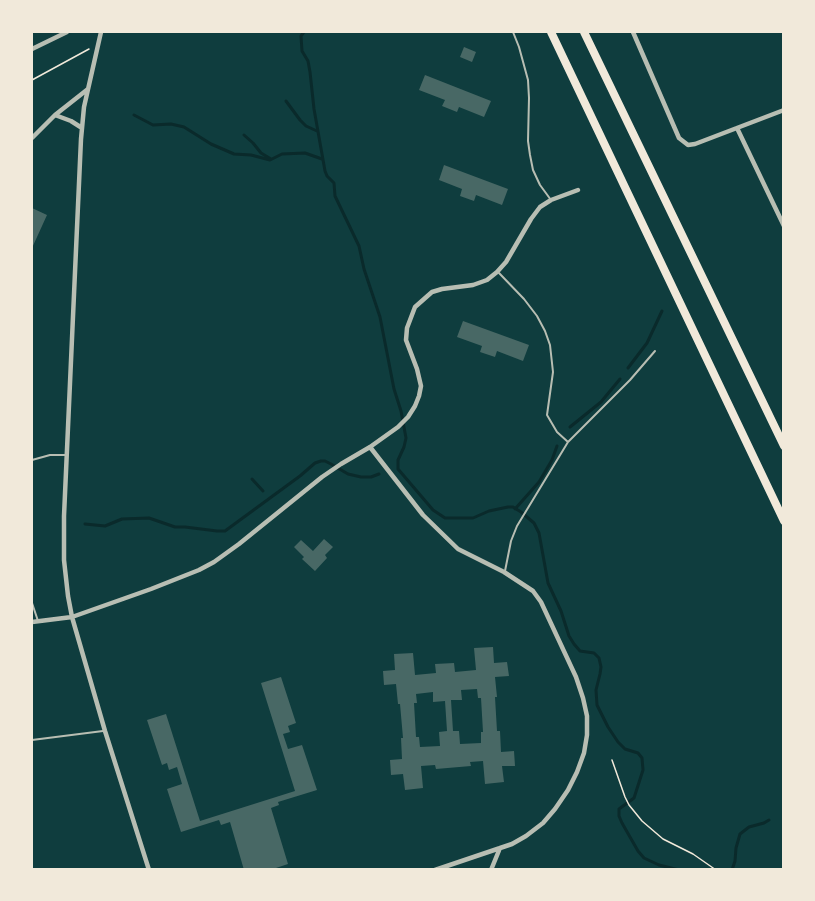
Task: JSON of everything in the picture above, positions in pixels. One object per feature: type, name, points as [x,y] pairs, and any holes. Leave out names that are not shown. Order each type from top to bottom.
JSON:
[{"type":"highway","points":[[551,32],[783,520]]},
{"type":"highway","points":[[584,32],[783,446]]},
{"type":"street","points":[[32,49],[67,32]]},
{"type":"street","points":[[101,32],[88,88],[82,128],[63,540],[65,579],[72,617],[149,870]]},
{"type":"street","points":[[633,32],[679,138],[688,145],[783,110]]},
{"type":"street","points":[[32,138],[55,115],[88,88]]},
{"type":"street","points":[[55,115],[82,128]]},
{"type":"street","points":[[737,128],[783,226]]},
{"type":"street","points":[[32,622],[72,617],[199,570],[239,544],[340,464],[398,427],[416,406],[421,386],[406,340],[407,328],[415,307],[432,292],[473,285],[486,280],[497,272],[540,207],[551,200],[578,190]]},
{"type":"street","points":[[369,447],[423,515],[458,549],[504,572],[533,591],[541,602],[576,677],[587,716],[584,753],[577,772],[568,790],[543,823],[512,844],[437,869]]},
{"type":"street","points":[[492,870],[500,848]]},
{"type":"lane","points":[[513,32],[528,80],[528,141],[533,170],[551,200]]},
{"type":"lane","points":[[497,272],[524,299],[545,331],[550,345],[553,372],[547,415],[557,432],[568,442]]},
{"type":"lane","points":[[504,572],[511,541],[522,518],[568,442],[630,380],[655,351]]},
{"type":"lane","points":[[32,460],[50,455],[68,455]]},
{"type":"lane","points":[[32,603],[38,621]]},
{"type":"lane","points":[[32,740],[105,731]]},
{"type":"path","points":[[32,80],[98,44]]},
{"type":"path","points":[[612,760],[626,799],[642,821],[671,844],[693,854],[716,870]]},
{"type":"building","points":[[464,47],[476,52],[472,62],[460,57]]},
{"type":"building","points":[[425,75],[491,101],[484,117],[459,107],[457,112],[442,106],[445,100],[419,90]]},
{"type":"building","points":[[444,165],[508,189],[502,205],[476,195],[474,201],[460,196],[462,189],[439,180]]},
{"type":"building","points":[[32,208],[47,215],[32,248]]},
{"type":"building","points":[[463,321],[529,345],[523,361],[497,351],[495,357],[480,352],[482,346],[457,337]]},
{"type":"building","points":[[324,539],[333,547],[315,571],[302,559],[304,557],[294,547],[301,540],[313,551]]},
{"type":"building","points":[[493,647],[494,663],[507,662],[509,676],[495,677],[497,731],[500,731],[501,752],[514,751],[515,766],[502,766],[504,782],[485,784],[483,761],[470,762],[471,766],[436,769],[435,765],[421,766],[423,788],[405,790],[403,774],[391,775],[390,760],[402,759],[401,738],[403,738],[396,684],[384,685],[383,671],[395,670],[394,654],[413,653],[415,675],[436,673],[435,664],[454,663],[455,672],[476,670],[474,648]],"holes":[[[477,689],[478,698],[481,698],[483,732],[481,732],[481,743],[460,744],[459,731],[453,731],[451,700],[462,700],[461,690]],[[433,692],[433,702],[445,701],[447,731],[439,732],[440,746],[420,747],[419,737],[416,737],[414,703],[417,703],[416,694]]]},
{"type":"building","points":[[281,677],[296,723],[288,726],[290,732],[283,734],[288,749],[302,745],[317,790],[278,802],[279,805],[271,808],[288,864],[270,870],[244,870],[230,822],[221,825],[219,820],[181,832],[167,789],[182,784],[177,767],[169,770],[167,763],[162,765],[147,720],[166,714],[200,821],[295,791],[261,683]]},
{"type":"waterway","points":[[304,32],[301,36],[302,51],[308,61],[325,171],[334,183],[335,196],[359,246],[380,317],[394,389],[401,411],[406,438],[398,460],[398,469],[433,510],[445,518],[473,518],[489,511],[513,507],[534,523],[539,533],[548,583],[569,636],[580,651],[594,653],[599,658],[601,667],[596,690],[597,705],[618,742],[625,749],[638,753],[642,758],[643,770],[634,798],[619,809],[619,816],[644,858],[679,870]]},
{"type":"waterway","points":[[286,101],[306,126],[317,131]]},
{"type":"waterway","points":[[134,115],[153,125],[171,124],[184,127],[211,144],[234,154],[251,155],[270,160],[282,154],[305,153],[322,159]]},
{"type":"waterway","points":[[244,135],[261,153],[271,159]]},
{"type":"waterway","points":[[628,368],[647,343],[662,311]]},
{"type":"waterway","points":[[570,427],[601,402],[620,379]]},
{"type":"waterway","points":[[515,509],[539,482],[557,446]]},
{"type":"waterway","points":[[85,524],[105,526],[122,519],[149,518],[175,527],[225,531],[315,463],[325,461],[348,474],[361,477],[379,474]]},
{"type":"waterway","points":[[252,479],[263,491]]},
{"type":"waterway","points":[[732,870],[740,834],[749,827],[769,820]]}]
